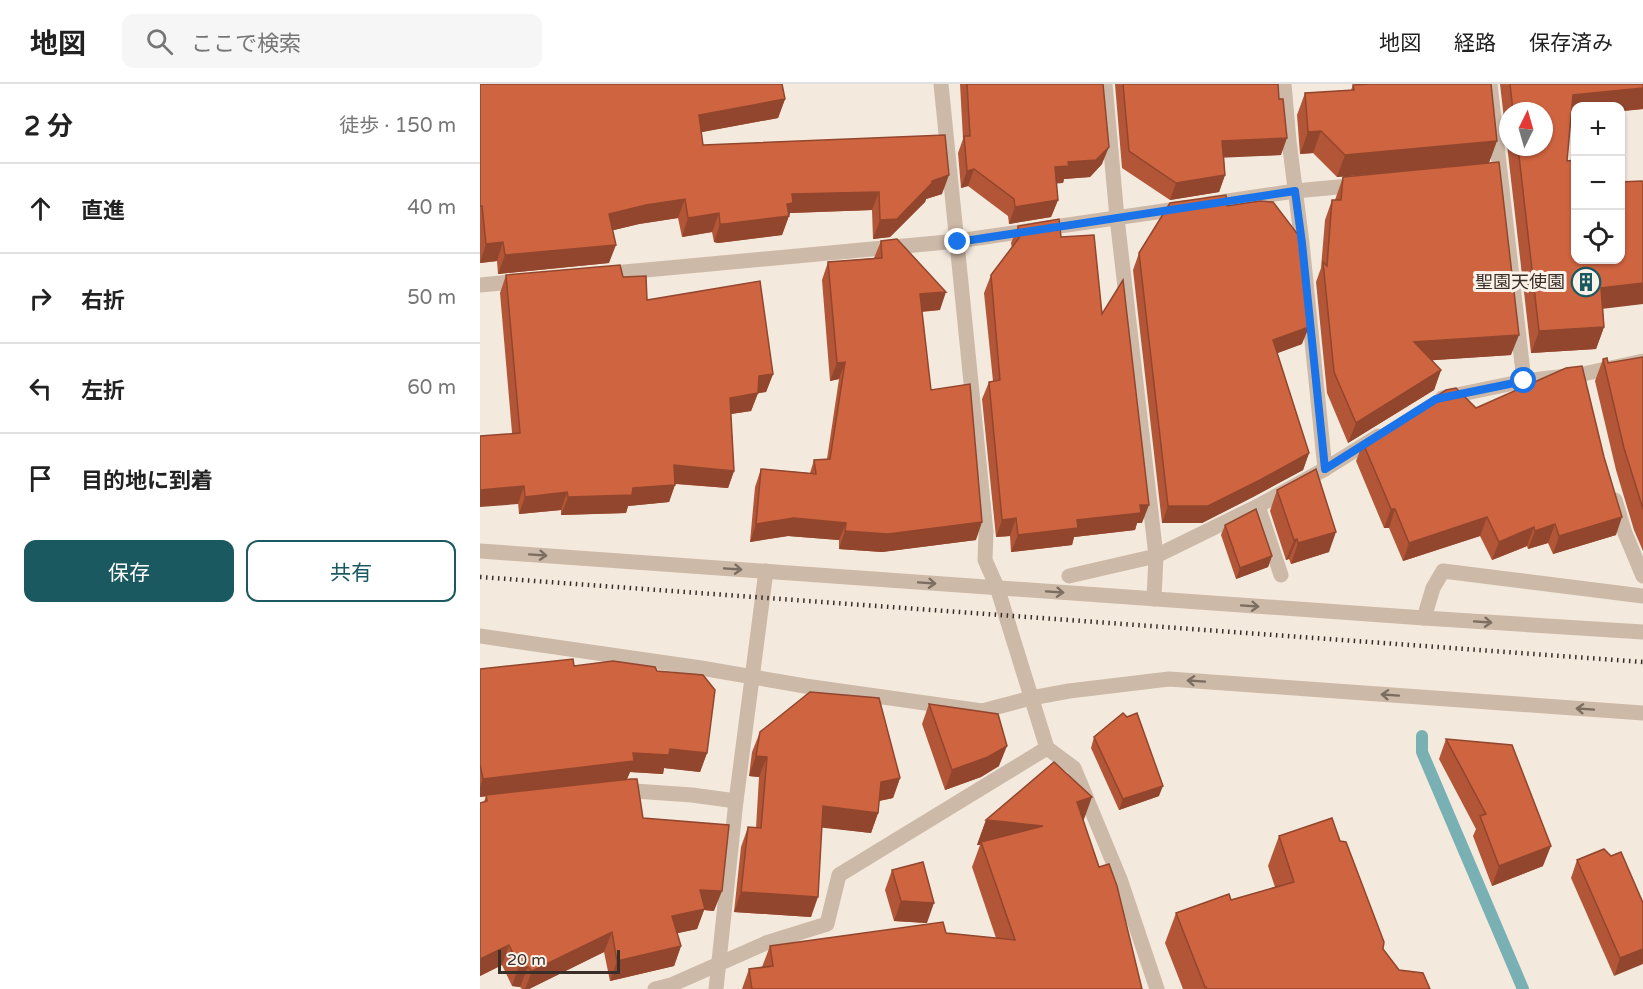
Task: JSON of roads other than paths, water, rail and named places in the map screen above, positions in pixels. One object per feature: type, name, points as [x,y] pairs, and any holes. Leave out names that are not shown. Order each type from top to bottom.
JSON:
[{"type":"street","points":[[941,84],[986,532],[985,560],[997,588],[1047,748],[1074,768],[1120,879],[1157,989]]},
{"type":"street","points":[[1105,84],[1117,218],[1156,556],[1154,599]]},
{"type":"street","points":[[1284,84],[1325,469]]},
{"type":"street","points":[[1490,84],[1494,172],[1524,381]]},
{"type":"street","points":[[586,275],[958,242],[1295,191],[1375,184]]},
{"type":"street","points":[[480,285],[539,279]]},
{"type":"street","points":[[1426,406],[1436,399],[1524,381],[1584,379],[1643,360]]},
{"type":"street","points":[[1069,576],[1156,556],[1258,506],[1325,469],[1395,425]]},
{"type":"street","points":[[1610,483],[1625,533],[1643,576]]},
{"type":"street","points":[[1258,506],[1281,575]]},
{"type":"street","points":[[480,551],[1643,632]]},
{"type":"street","points":[[716,989],[736,801],[766,571]]},
{"type":"street","points":[[1425,618],[1433,588],[1443,571],[1643,596]]},
{"type":"street","points":[[480,636],[982,711],[1030,698],[1069,691],[1169,679],[1643,713]]},
{"type":"street","points":[[655,989],[766,943],[828,924],[838,875],[1047,748]]},
{"type":"street","points":[[603,792],[624,789],[736,801]]},
{"type":"waterway","points":[[1422,736],[1422,752],[1523,989]]},
{"type":"railway","points":[[480,577],[1643,662]]},
{"type":"place","name":"聖園天使園","points":[[1586,282]]}]
